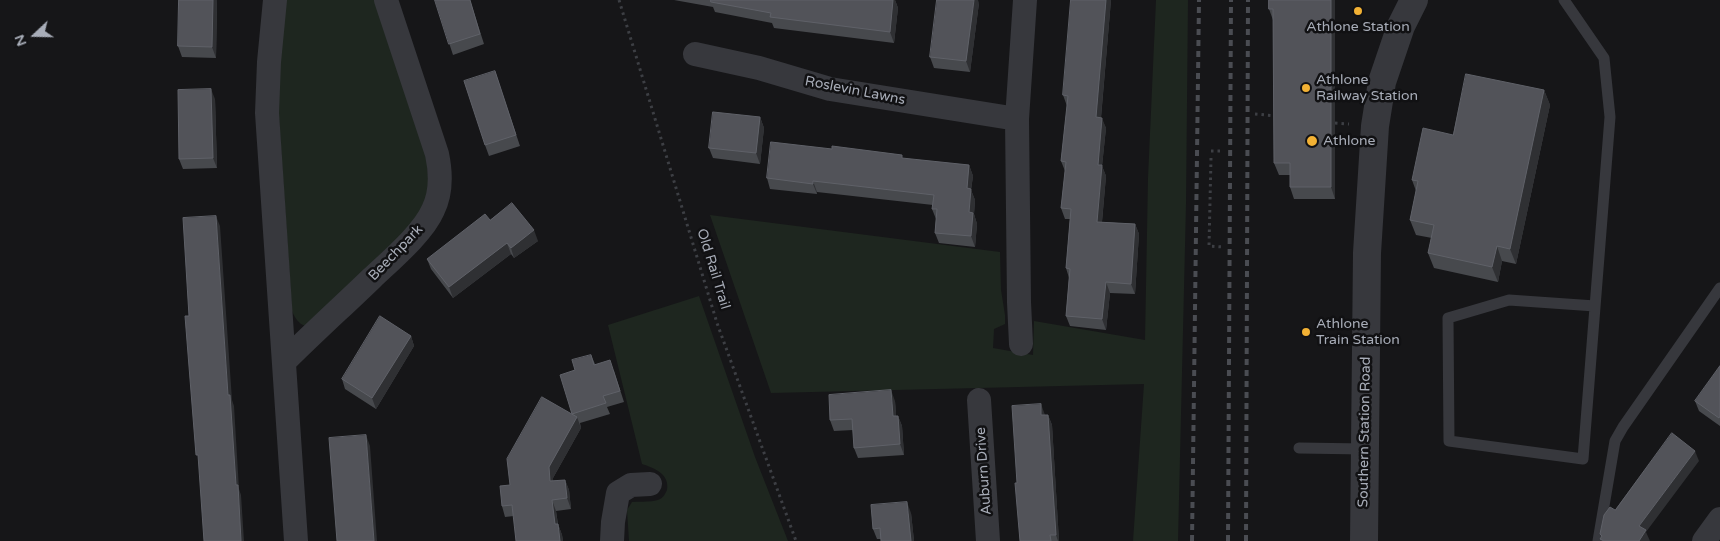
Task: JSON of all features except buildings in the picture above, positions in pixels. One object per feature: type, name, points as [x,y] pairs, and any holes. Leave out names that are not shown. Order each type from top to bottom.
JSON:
[{"type":"street","points":[[275,0],[268,62],[267,113],[296,541]]},
{"type":"street","name":"Beechpark","points":[[284,362],[424,226],[438,198],[440,171],[437,154],[386,0]]},
{"type":"street","points":[[1021,344],[1018,302],[1017,119],[1025,0]]},
{"type":"street","name":"Southern Station Road","points":[[1364,541],[1367,253],[1375,126],[1385,73],[1401,26],[1414,0]]},
{"type":"street","name":"Roslevin Lawns","points":[[695,54],[759,68],[830,89],[1017,119]]},
{"type":"street","name":"Auburn Drive","points":[[979,400],[988,541]]},
{"type":"street","points":[[612,541],[618,493],[631,485],[650,484]]},
{"type":"street","points":[[1704,541],[1720,519]]},
{"type":"lane","points":[[1564,0],[1604,58],[1610,117],[1583,459],[1448,440],[1448,318],[1509,300],[1595,306]]},
{"type":"lane","points":[[1598,541],[1615,441],[1623,426],[1720,288]]},
{"type":"lane","points":[[1299,448],[1365,449]]},
{"type":"path","name":"Old Rail Trail","points":[[619,0],[717,323],[796,541]]},
{"type":"path","points":[[1255,114],[1278,116]]},
{"type":"path","points":[[1211,151],[1223,151]]},
{"type":"path","points":[[1211,158],[1209,246],[1223,246]]},
{"type":"shaded area","points":[[284,0],[376,0],[427,158],[429,193],[412,227],[305,326],[297,320],[292,311],[279,119],[278,89]]},
{"type":"shaded area","points":[[1156,0],[1188,0],[1186,204],[1178,541],[1133,541],[1144,384],[771,393],[710,215],[1000,252],[1001,290],[1005,324],[994,329],[993,348],[1033,355],[1034,321],[1145,340],[1148,178]]},
{"type":"shaded area","points":[[699,296],[755,457],[788,541],[629,541],[627,510],[632,502],[660,499],[666,493],[667,484],[660,472],[642,464],[608,325]]},
{"type":"railway","points":[[1192,541],[1199,0]]},
{"type":"railway","points":[[1228,541],[1231,0]]},
{"type":"railway","points":[[1246,541],[1248,0]]},
{"type":"place","name":"Athlone Station","points":[[1358,11]]},
{"type":"place","name":"Athlone Railway Station","points":[[1306,88]]},
{"type":"place","name":"Athlone","points":[[1312,141]]},
{"type":"place","name":"Athlone Train Station","points":[[1306,332]]}]
